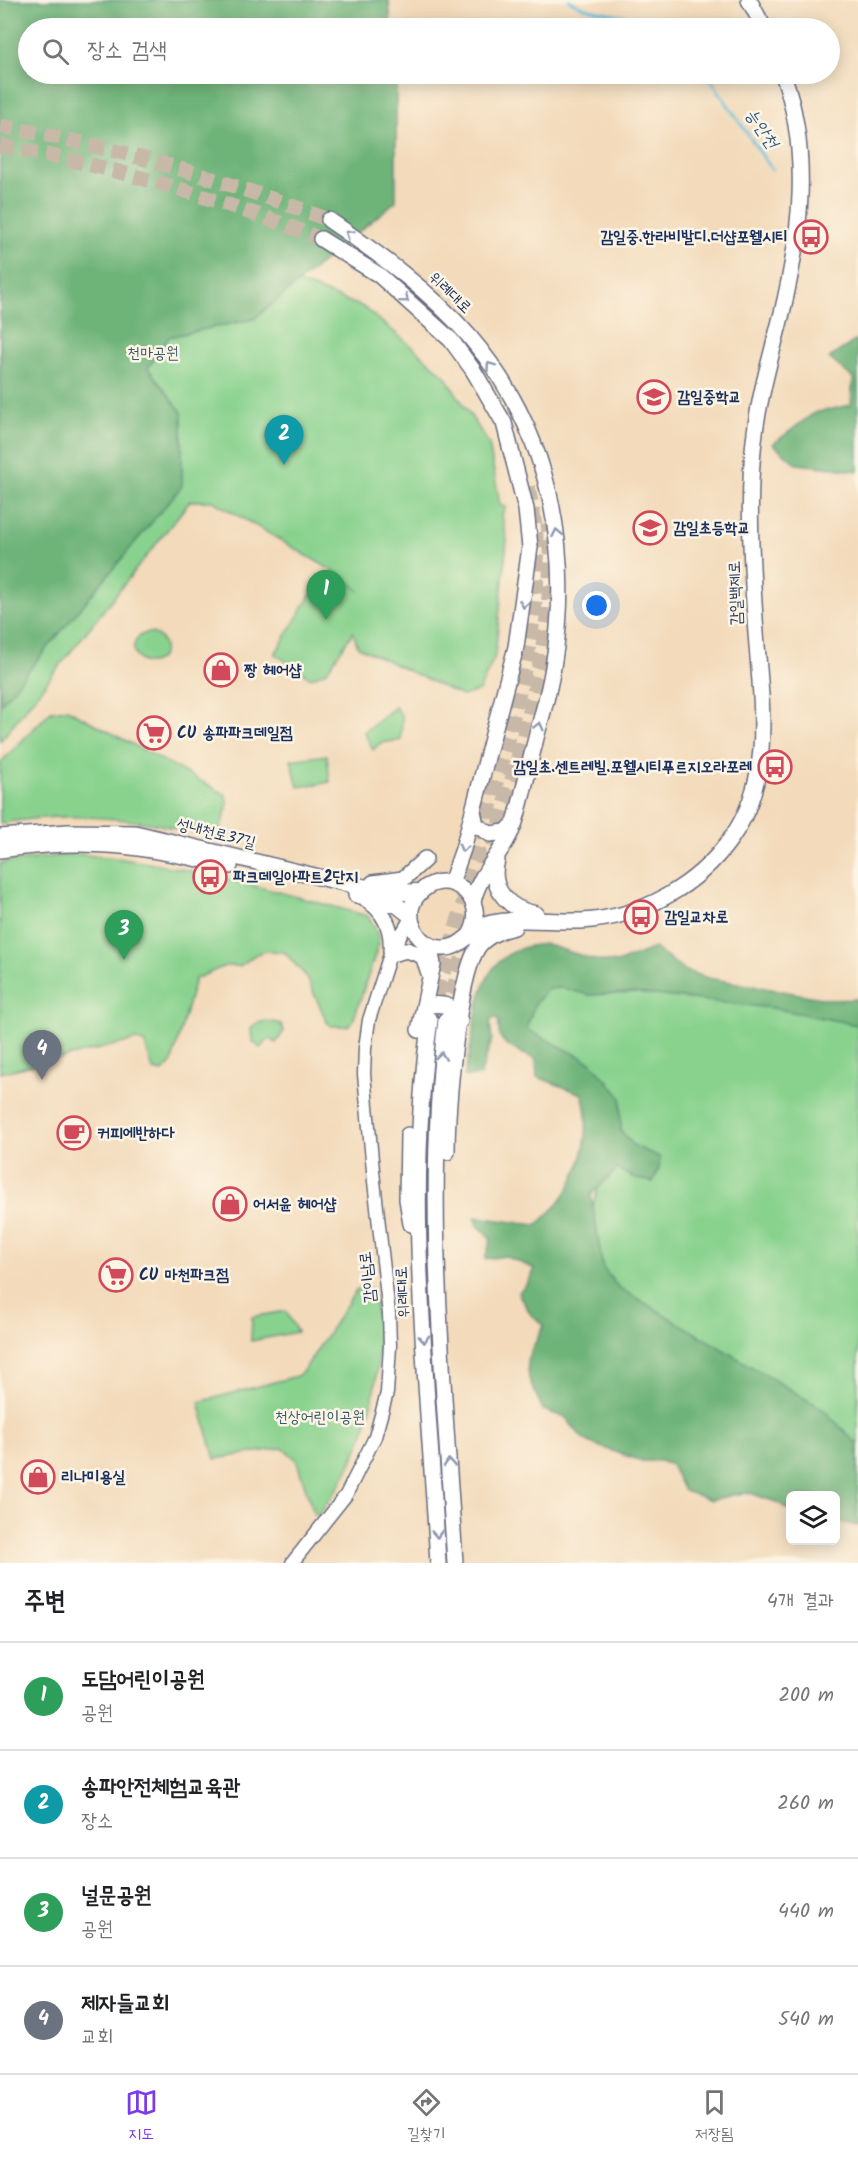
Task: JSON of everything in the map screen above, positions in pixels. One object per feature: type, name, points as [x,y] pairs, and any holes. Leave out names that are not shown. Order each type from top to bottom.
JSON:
[{"type":"main road","points":[[749,0],[759,18]]},
{"type":"main road","name":"감일백제로","points":[[521,919],[580,921],[633,912],[686,885],[709,864],[733,835],[755,789],[763,741],[753,575],[754,433],[798,237],[801,193],[799,135],[786,84]]},
{"type":"main road","name":"위례대로","points":[[329,220],[418,286],[469,336],[522,415],[547,480],[560,545],[553,667],[514,824],[499,853]]},
{"type":"main road","name":"위례대로","points":[[321,239],[379,275],[451,340],[473,370],[504,423],[520,482],[530,547],[525,601],[516,647],[464,849],[451,884]]},
{"type":"main road","points":[[473,811],[476,825],[490,834],[506,832],[514,824]]},
{"type":"main road","name":"성내천로37길","points":[[0,837],[68,832],[135,833],[231,862],[397,905],[411,917]]},
{"type":"main road","name":"성내천로37길","points":[[0,850],[64,842],[102,842],[398,892],[423,890]]},
{"type":"main road","points":[[499,853],[494,878],[504,900],[519,910],[580,921]]},
{"type":"main road","points":[[465,990],[468,937],[476,920],[474,903],[481,880],[499,853]]},
{"type":"main road","points":[[348,884],[403,879],[425,859],[423,890]]},
{"type":"main road","points":[[426,943],[416,933],[411,917],[414,902],[423,890],[439,883],[451,884],[462,889],[481,909],[521,919]]},
{"type":"main road","points":[[363,897],[376,905],[387,921],[391,956]]},
{"type":"main road","points":[[391,956],[406,943],[426,943],[447,948],[468,937],[481,926],[521,919]]},
{"type":"main road","points":[[455,1563],[437,1283],[436,1129],[439,1078],[453,1021],[478,948],[496,933],[524,926],[560,927],[580,921]]},
{"type":"main road","name":"위례대로","points":[[426,943],[433,964],[428,987],[427,1016],[411,1078],[407,1199],[420,1281],[438,1563]]},
{"type":"main road","points":[[391,956],[407,950],[423,956],[429,971],[428,987]]},
{"type":"main road","points":[[427,1016],[430,1005],[447,1005],[454,1010],[453,1021]]},
{"type":"street","name":"감이남로","points":[[292,1563],[346,1495],[375,1437],[387,1393],[390,1346],[389,1314],[364,1074],[369,1020],[391,956],[411,917]]},
{"type":"green space","points":[[0,0],[389,0],[390,18],[18,18],[18,84],[396,84],[396,201],[254,319],[169,337],[148,368],[182,412],[182,486],[0,705]]},
{"type":"green space","name":"천마공원","points":[[18,83],[41,84],[286,278],[363,307],[445,376],[489,444],[500,505],[506,507],[502,515],[507,540],[495,656],[479,691],[462,696],[358,647],[353,632],[327,671],[311,678],[275,654],[324,572],[340,576],[360,591],[340,575],[213,501],[190,501],[0,741],[0,100]]},
{"type":"green space","points":[[858,339],[858,471],[797,464],[773,444],[814,413],[851,405],[853,378],[829,358]]},
{"type":"green space","points":[[149,633],[160,637],[164,648],[160,659],[149,663],[138,659],[134,648],[138,637]]},
{"type":"green space","points":[[395,707],[402,716],[401,740],[380,743],[373,750],[364,732]]},
{"type":"green space","points":[[67,709],[225,794],[228,804],[219,833],[195,832],[155,824],[97,818],[39,818],[0,824],[0,763],[51,711]]},
{"type":"green space","points":[[327,755],[330,782],[298,787],[291,760]]},
{"type":"green space","points":[[74,854],[186,870],[368,916],[375,927],[379,943],[353,1021],[348,1026],[331,1026],[306,976],[284,952],[266,951],[256,954],[240,966],[225,966],[195,979],[172,1062],[163,1072],[153,1070],[145,1044],[136,1040],[0,1073],[0,863]]},
{"type":"green space","points":[[545,944],[595,960],[617,963],[654,948],[686,971],[708,978],[833,1000],[858,999],[858,1025],[772,1008],[635,993],[589,995],[562,988],[548,989],[535,1004],[526,1029],[591,1062],[621,1097],[621,1131],[634,1146],[660,1157],[659,1169],[653,1182],[637,1179],[617,1169],[591,1195],[603,1268],[618,1287],[823,1409],[858,1445],[858,1526],[840,1522],[840,1491],[786,1491],[786,1508],[779,1503],[747,1492],[711,1500],[684,1491],[671,1465],[660,1461],[642,1461],[595,1445],[583,1439],[566,1418],[543,1410],[529,1379],[527,1360],[544,1325],[531,1315],[518,1293],[527,1284],[535,1269],[505,1256],[485,1259],[491,1239],[478,1225],[475,1217],[536,1225],[550,1213],[562,1199],[571,1183],[584,1149],[586,1112],[582,1094],[537,1077],[536,1060],[514,1050],[504,1042],[500,1037],[499,1021],[494,1017],[490,1022],[492,1040],[480,1076],[464,1076],[482,991],[490,973],[502,959],[520,949]]},
{"type":"green space","points":[[546,980],[858,1018],[858,1468],[594,1289],[579,1253],[613,1138],[609,1081],[512,1038]]},
{"type":"green space","points":[[266,1021],[281,1024],[284,1031],[276,1043],[269,1039],[260,1048],[252,1040],[251,1029],[255,1024]]},
{"type":"green space","name":"천상어린이공원","points":[[357,1289],[373,1289],[377,1319],[376,1379],[371,1408],[351,1464],[337,1490],[319,1514],[314,1514],[296,1459],[282,1448],[215,1459],[199,1402],[297,1376],[304,1370]]},
{"type":"green space","points":[[286,1311],[297,1332],[251,1341],[252,1317]]},
{"type":"waterway","name":"능안천","points":[[569,0],[589,9],[631,18]]},
{"type":"waterway","name":"능안천","points":[[714,84],[772,170]]},
{"type":"tunnel","points":[[0,126],[84,143],[167,165],[329,220]]},
{"type":"tunnel","points":[[0,146],[82,163],[163,184],[321,239]]},
{"type":"tunnel","points":[[431,1017],[492,799],[526,662],[536,590],[537,554],[534,518],[526,482]]},
{"type":"tunnel","points":[[487,869],[522,742],[542,653],[548,608],[550,565],[548,523]]},
{"type":"tunnel","points":[[446,1017],[470,930]]},
{"type":"place","name":"감일중.한라비발디.더샵포웰시티","points":[[811,237]]},
{"type":"place","name":"감일중학교","points":[[654,397]]},
{"type":"place","name":"송파안전체험교육관","points":[[284,465]]},
{"type":"place","name":"감일초등학교","points":[[650,528]]},
{"type":"place","name":"도담어린이공원","points":[[326,620]]},
{"type":"place","name":"짱 헤어샵","points":[[221,670]]},
{"type":"place","name":"CU 송파파크데일점","points":[[154,733]]},
{"type":"place","name":"감일초.센트레빌.포웰시티푸르지오라포레","points":[[775,767]]},
{"type":"place","name":"파크데일아파트2단지","points":[[210,877]]},
{"type":"place","name":"감일교차로","points":[[641,917]]},
{"type":"place","name":"널문공원","points":[[124,960]]},
{"type":"place","name":"제자들교회","points":[[42,1080]]},
{"type":"place","name":"커피에반하다","points":[[74,1133]]},
{"type":"place","name":"어서윤 헤어샵","points":[[230,1204]]},
{"type":"place","name":"CU 마천파크점","points":[[116,1275]]},
{"type":"place","name":"리나미용실","points":[[38,1477]]}]
